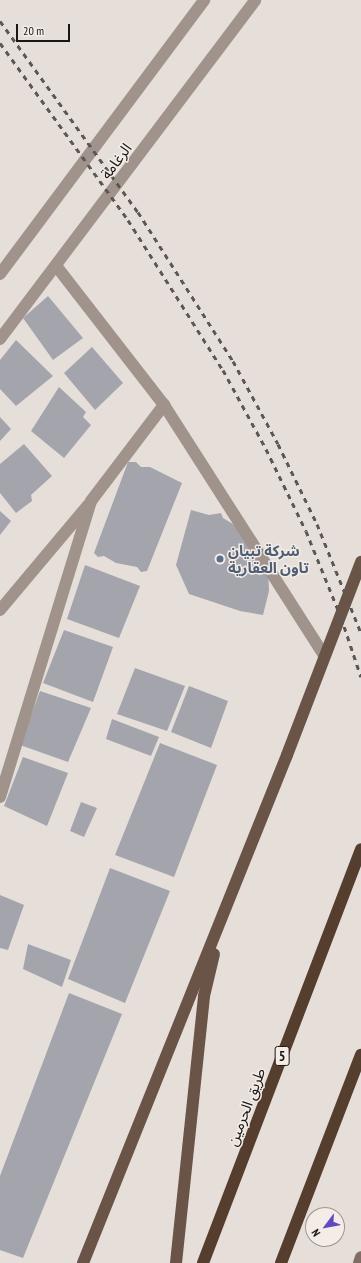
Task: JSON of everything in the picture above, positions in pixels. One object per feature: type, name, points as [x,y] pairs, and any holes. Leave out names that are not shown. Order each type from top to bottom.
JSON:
[{"type":"highway","name":"طريق الحرمين","points":[[203,1263],[361,849]]},
{"type":"highway","points":[[281,1263],[361,1055]]},
{"type":"main road","points":[[83,1263],[287,755],[324,655],[361,562]]},
{"type":"main road","points":[[176,1263],[204,996],[222,918]]},
{"type":"main road","points":[[359,1263],[361,1257]]},
{"type":"street","name":"الرغامة","points":[[0,274],[204,0]]},
{"type":"street","name":"الرغامة","points":[[0,339],[56,267],[255,0]]},
{"type":"street","points":[[56,267],[164,405],[324,655]]},
{"type":"street","points":[[0,610],[93,498],[164,405]]},
{"type":"street","points":[[0,797],[93,498]]},
{"type":"building","points":[[48,296],[83,338],[53,360],[23,318]]},
{"type":"building","points":[[16,340],[53,376],[16,406],[0,389],[0,360]]},
{"type":"building","points":[[92,347],[123,383],[95,410],[64,373]]},
{"type":"building","points":[[59,387],[86,412],[83,417],[91,425],[64,458],[31,431]]},
{"type":"building","points":[[0,417],[11,429],[0,441]]},
{"type":"building","points":[[24,444],[52,476],[31,495],[32,501],[16,513],[0,493],[0,464]]},
{"type":"building","points":[[128,462],[136,462],[141,467],[150,467],[182,483],[147,571],[141,572],[137,567],[116,563],[104,556],[98,557],[94,553]]},
{"type":"building","name":"شركة تبيان تاون العقارية","points":[[191,510],[209,515],[221,513],[223,518],[238,527],[268,567],[269,591],[263,615],[240,611],[189,594],[176,565]]},
{"type":"building","points":[[0,511],[11,521],[0,535]]},
{"type":"building","points":[[85,565],[140,586],[119,638],[67,619]]},
{"type":"building","points":[[64,630],[113,647],[93,702],[43,683]]},
{"type":"building","points":[[135,668],[185,686],[167,731],[117,714]]},
{"type":"building","points":[[189,686],[228,701],[211,748],[171,732]]},
{"type":"building","points":[[40,691],[91,708],[68,762],[20,745]]},
{"type":"building","points":[[112,719],[159,737],[151,756],[106,739]]},
{"type":"building","points":[[160,743],[217,765],[174,877],[115,855]]},
{"type":"building","points":[[23,757],[68,773],[47,826],[4,806]]},
{"type":"building","points":[[81,802],[97,808],[84,837],[70,831]]},
{"type":"building","points":[[110,868],[170,891],[125,1003],[68,979]]},
{"type":"building","points":[[0,895],[24,905],[8,950],[0,948]]},
{"type":"building","points":[[28,944],[71,960],[62,987],[23,969]]},
{"type":"building","points":[[69,993],[122,1014],[23,1258],[0,1250],[0,1176]]},
{"type":"railway","points":[[0,21],[138,212],[233,361],[278,444],[317,524],[361,633]]},
{"type":"railway","points":[[0,43],[128,220],[223,370],[266,449],[306,531],[341,617],[361,677]]},
{"type":"place","name":"شركة تبيان تاون العقارية","points":[[220,559]]}]
